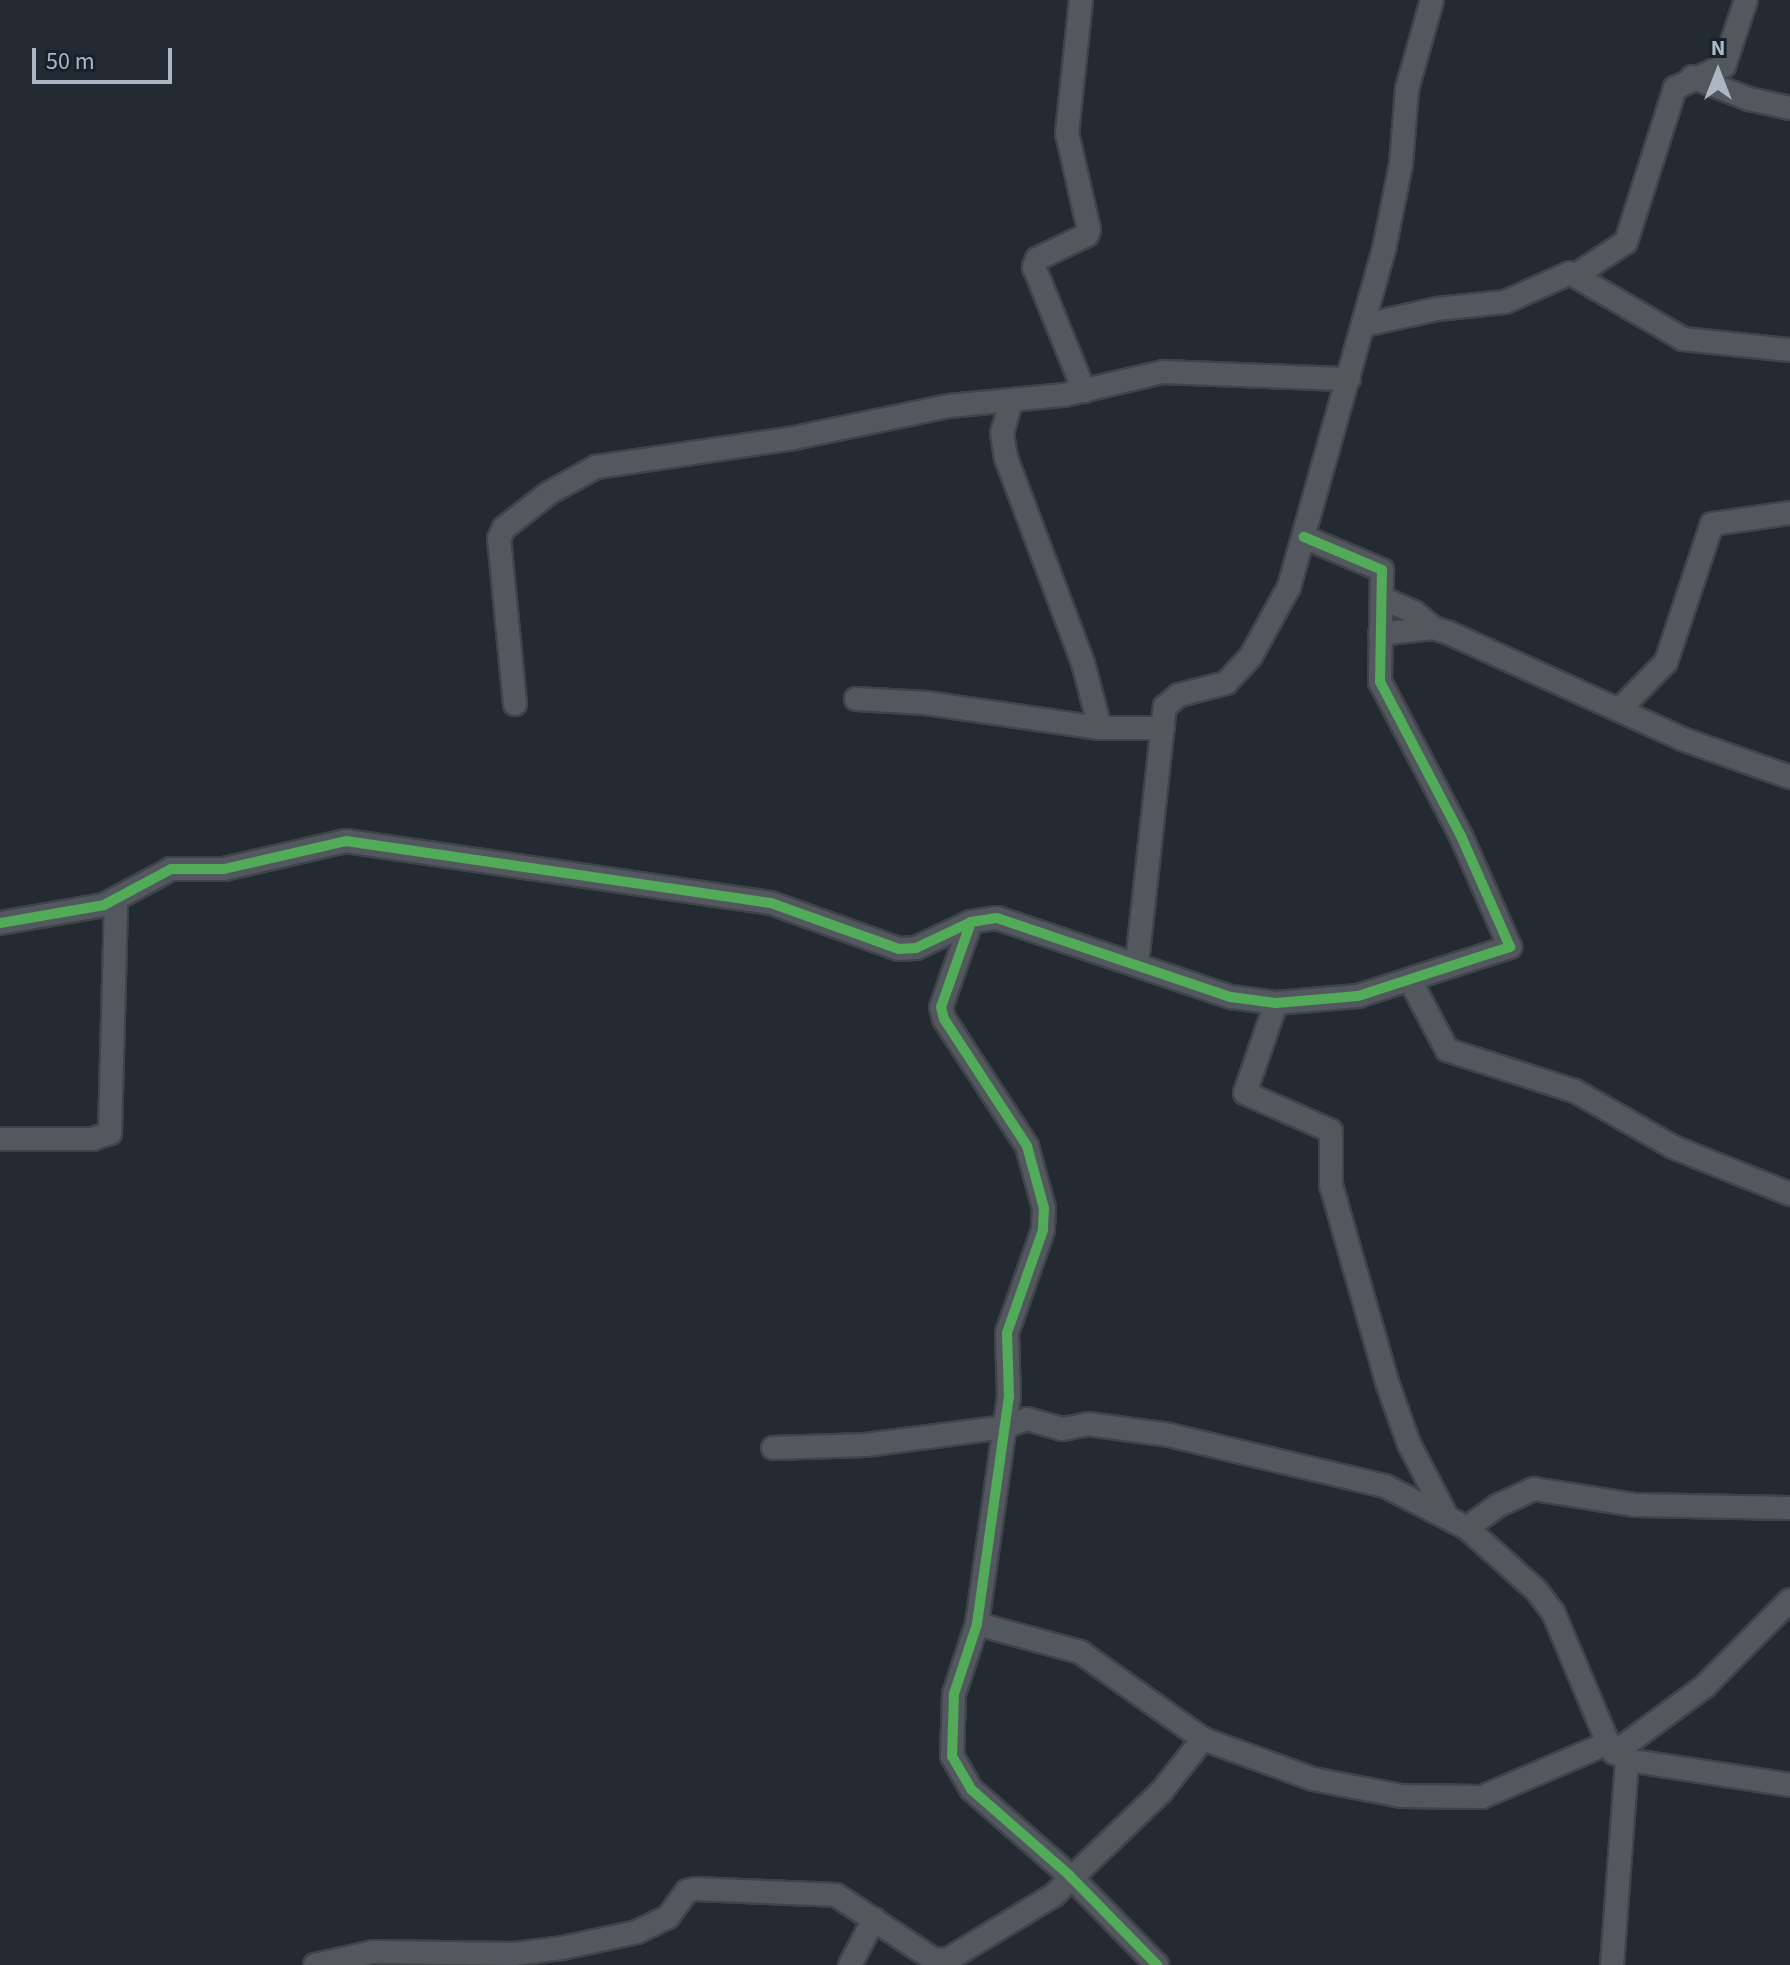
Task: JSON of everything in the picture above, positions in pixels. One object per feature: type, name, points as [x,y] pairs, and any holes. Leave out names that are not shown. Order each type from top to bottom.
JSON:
[{"type":"street","points":[[1081,0],[1067,133],[1089,230],[1087,235],[1037,259],[1034,267],[1084,391]]},
{"type":"street","points":[[1137,963],[1163,728],[1170,698],[1217,688],[1251,656],[1279,611],[1304,537],[1364,325],[1396,196],[1411,74],[1432,0]]},
{"type":"street","points":[[1576,275],[1626,242],[1675,88],[1692,77],[1724,66],[1746,0]]},
{"type":"street","points":[[1692,77],[1749,99],[1790,108]]},
{"type":"street","points":[[1364,325],[1437,309],[1505,302],[1564,274],[1576,275],[1683,339],[1790,350]]},
{"type":"street","points":[[515,704],[499,539],[504,528],[549,493],[612,462],[755,445],[949,406],[1011,402],[1084,391],[1163,372],[1349,379]]},
{"type":"street","points":[[1011,402],[1002,433],[1006,458],[1083,663],[1100,728]]},
{"type":"street","points":[[1619,710],[1666,662],[1712,524],[1790,513]]},
{"type":"street","points":[[0,923],[104,905],[171,869],[236,867],[346,841],[771,903],[899,949],[916,948],[971,922],[997,918],[1231,997],[1276,1003],[1358,996],[1511,944],[1380,682],[1382,570],[1377,565],[1304,537]]},
{"type":"street","points":[[1382,598],[1414,612],[1433,628],[1619,710],[1790,777]]},
{"type":"street","points":[[1380,634],[1433,628]]},
{"type":"street","points":[[856,699],[926,703],[1100,728],[1163,728]]},
{"type":"street","points":[[0,1139],[92,1139],[110,1133],[116,899]]},
{"type":"street","points":[[971,922],[941,1007],[944,1019],[1027,1146],[1044,1208],[1043,1230],[1007,1333],[1015,1405],[1027,1419],[1063,1429],[1088,1424],[1169,1435],[1385,1486],[1467,1528],[1553,1612],[1616,1752],[1612,1965]]},
{"type":"street","points":[[1410,980],[1447,1050],[1575,1091],[1673,1147],[1790,1194]]},
{"type":"street","points":[[1276,1003],[1245,1093],[1331,1131],[1331,1185],[1388,1385],[1409,1444],[1447,1516]]},
{"type":"street","points":[[1011,1380],[977,1624],[954,1694],[952,1756],[972,1790],[1069,1875],[1157,1965]]},
{"type":"street","points":[[773,1448],[866,1445],[1004,1427],[1027,1419]]},
{"type":"street","points":[[1467,1528],[1497,1506],[1534,1489],[1634,1505],[1790,1508]]},
{"type":"street","points":[[977,1624],[1080,1652],[1203,1739],[1262,1765],[1313,1779],[1440,1799],[1482,1797],[1616,1752],[1704,1687],[1790,1600]]},
{"type":"street","points":[[315,1965],[373,1952],[532,1958],[637,1932],[668,1917],[687,1891],[695,1889],[821,1892],[874,1919],[933,1959],[947,1960],[1054,1895],[1069,1875],[1161,1792],[1203,1739]]},
{"type":"street","points":[[1616,1752],[1790,1785]]},
{"type":"street","points":[[850,1965],[874,1919]]},
{"type":"cycle path","points":[[0,923],[104,905],[171,869],[224,869],[346,841],[771,903],[899,949],[916,948],[971,922],[997,918],[1231,997],[1276,1003],[1358,996],[1510,947],[1461,836],[1380,682],[1382,570],[1304,537]]},
{"type":"cycle path","points":[[971,922],[941,1007],[944,1019],[1027,1146],[1044,1208],[1043,1230],[1007,1333],[1009,1396],[977,1624],[954,1694],[952,1756],[972,1790],[1069,1875],[1157,1965]]}]
